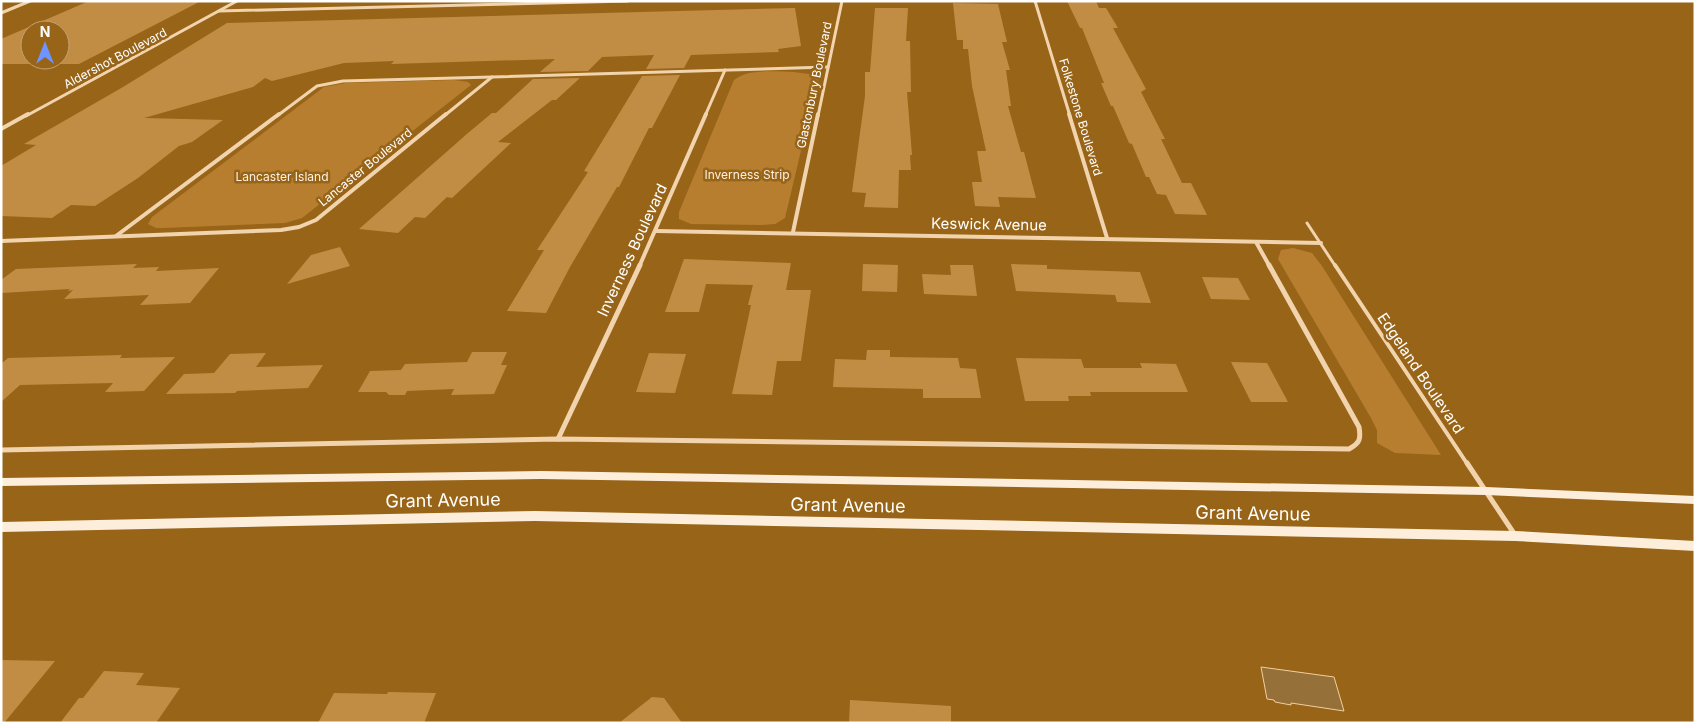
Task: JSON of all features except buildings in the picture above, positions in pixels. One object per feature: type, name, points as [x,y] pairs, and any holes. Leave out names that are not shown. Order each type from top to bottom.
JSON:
[{"type":"main road","name":"Grant Avenue","points":[[1,482],[541,474],[1486,491],[1695,500]]},
{"type":"main road","name":"Grant Avenue","points":[[1,527],[535,516],[1515,536],[1695,546]]},
{"type":"street","points":[[1,13],[30,1]]},
{"type":"street","name":"Aldershot Boulevard","points":[[1,129],[237,1]]},
{"type":"street","points":[[219,12],[628,1]]},
{"type":"street","name":"Glastonbury Boulevard","points":[[793,232],[842,1]]},
{"type":"street","name":"Folkestone Boulevard","points":[[1035,1],[1107,238]]},
{"type":"street","points":[[115,237],[318,86],[343,81],[828,67]]},
{"type":"street","name":"Inverness Boulevard","points":[[558,439],[656,230],[725,70]]},
{"type":"street","name":"Lancaster Boulevard","points":[[1,241],[281,230],[300,227],[316,220],[492,77]]},
{"type":"street","name":"Keswick Avenue","points":[[656,230],[1321,243]]},
{"type":"street","points":[[1,450],[558,439],[1334,450],[1349,448],[1358,444],[1362,437],[1360,427],[1256,242]]},
{"type":"lane","name":"Edgeland Boulevard","points":[[1307,222],[1515,536]]},
{"type":"green space","name":"Inverness Strip","points":[[755,72],[794,72],[816,75],[818,79],[785,218],[775,224],[762,225],[691,224],[679,219],[679,212],[734,80],[740,76]]},
{"type":"green space","name":"Lancaster Island","points":[[454,80],[468,82],[471,85],[302,218],[285,223],[163,228],[156,228],[148,224],[152,217],[324,87],[346,83]]},
{"type":"green space","points":[[1293,248],[1312,253],[1322,266],[1441,455],[1395,453],[1377,443],[1377,430],[1371,418],[1278,259],[1281,250]]},
{"type":"shaded area","points":[[1261,667],[1334,677],[1344,711],[1291,703],[1291,705],[1267,699]]}]
